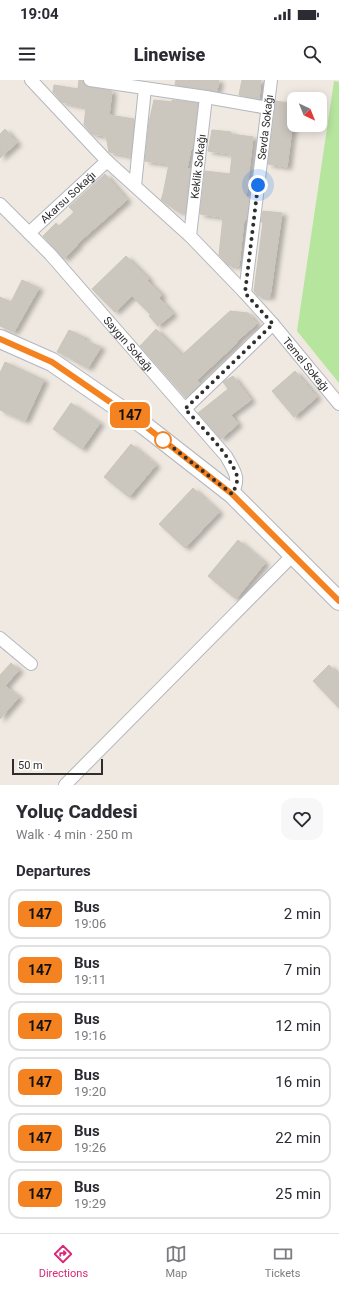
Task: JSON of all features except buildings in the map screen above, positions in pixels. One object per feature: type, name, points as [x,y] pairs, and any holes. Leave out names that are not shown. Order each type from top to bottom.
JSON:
[{"type":"street","name":"Temel Sokağı","points":[[31,80],[107,161],[190,236],[245,293],[273,324],[339,404]]},
{"type":"street","points":[[90,80],[206,97],[268,108]]},
{"type":"street","name":"Sevda Sokağı","points":[[245,293],[271,80]]},
{"type":"street","points":[[135,186],[145,88]]},
{"type":"street","name":"Keklik Sokağı","points":[[190,236],[206,97]]},
{"type":"street","name":"Akarsu Sokağı","points":[[29,233],[107,161]]},
{"type":"street","name":"Saygın Sokağı","points":[[0,204],[55,260],[226,456],[237,477],[236,486],[232,494]]},
{"type":"street","points":[[185,409],[273,324]]},
{"type":"street","points":[[0,339],[52,362],[145,426],[232,494],[339,602]]},
{"type":"street","points":[[65,785],[293,555]]},
{"type":"street","points":[[0,638],[31,664]]},
{"type":"green space","points":[[334,81],[339,82],[339,383],[297,331]]},
{"type":"bus line","name":"147","points":[[0,339],[52,362],[145,426],[232,494],[339,601]]},
{"type":"route","points":[[163,440],[232,494],[236,486],[237,477],[226,456],[185,409],[273,324],[245,293],[258,185]]}]
